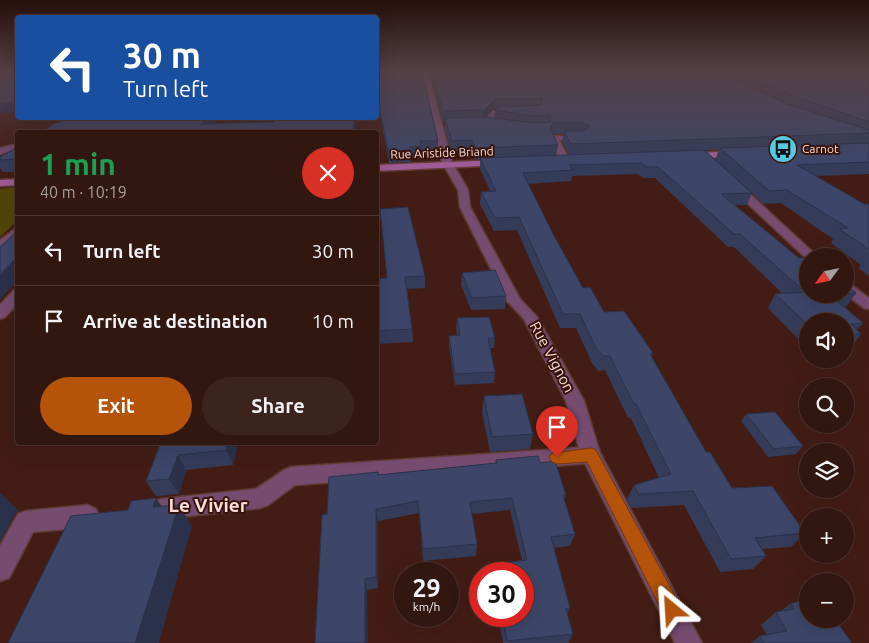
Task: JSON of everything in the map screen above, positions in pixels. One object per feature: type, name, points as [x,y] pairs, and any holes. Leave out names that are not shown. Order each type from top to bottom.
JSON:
[{"type":"street","name":"Rue Vignon","points":[[432,102],[449,165],[467,199],[466,207],[514,300],[530,318],[575,401],[591,455],[689,643]]},
{"type":"street","points":[[477,124],[491,124],[494,113],[519,112]]},
{"type":"street","points":[[438,125],[447,125]]},
{"type":"street","points":[[565,161],[554,138],[582,138]]},
{"type":"street","points":[[0,152],[15,147]]},
{"type":"street","points":[[682,156],[751,153]]},
{"type":"street","points":[[702,155],[713,166]]},
{"type":"street","name":"Rue Aristide Briand","points":[[379,168],[507,163]]},
{"type":"street","points":[[727,178],[802,248]]},
{"type":"street","points":[[0,183],[15,182]]},
{"type":"street","points":[[0,246],[15,233]]},
{"type":"street","points":[[854,293],[869,304]]},
{"type":"street","points":[[0,314],[15,297]]},
{"type":"street","points":[[143,510],[260,498],[291,476],[591,455]]},
{"type":"street","points":[[0,569],[26,522],[104,514]]},
{"type":"shaded area","points":[[15,187],[15,223],[0,237],[0,189]]},
{"type":"building","points":[[379,102],[429,102],[438,141],[420,141],[422,146],[409,147],[411,150],[388,151]]},
{"type":"building","points":[[440,102],[492,102],[484,110],[443,111]]},
{"type":"building","points":[[542,102],[783,102],[869,130],[869,133],[571,144],[564,131],[584,131],[590,126],[584,123],[553,123],[550,128],[558,145],[476,148],[472,140],[452,141],[445,118],[487,117],[533,123],[550,122],[551,116],[549,115],[533,116],[495,110],[498,107],[541,105]]},
{"type":"building","points":[[811,102],[869,102],[869,122]]},
{"type":"building","points":[[66,120],[204,120],[201,124],[274,122],[275,120],[354,120],[353,130],[44,130],[56,123]]},
{"type":"building","points":[[869,143],[869,162],[797,165],[864,204],[869,204],[869,249],[839,229],[848,228],[787,190],[769,191],[720,148]]},
{"type":"building","points":[[15,149],[15,159],[0,160],[0,157]]},
{"type":"building","points":[[704,150],[752,193],[721,194],[799,258],[799,287],[740,234],[734,234],[658,167],[646,167],[641,163],[569,165],[573,170],[523,173],[552,232],[583,288],[590,287],[604,312],[624,311],[653,353],[650,354],[706,452],[710,452],[732,488],[772,486],[799,524],[799,534],[755,538],[766,556],[731,559],[693,491],[638,494],[634,485],[671,474],[610,356],[603,356],[596,348],[580,314],[563,314],[519,217],[495,218],[481,192],[496,191],[480,158]]},
{"type":"building","points":[[408,207],[425,276],[405,277],[412,329],[379,331],[379,279],[387,278],[380,209]]},
{"type":"building","points":[[15,233],[15,259],[0,275],[0,247]]},
{"type":"building","points":[[495,270],[506,296],[472,298],[462,273]]},
{"type":"building","points":[[799,292],[799,303],[839,303],[851,313],[799,313],[799,317],[775,294]]},
{"type":"building","points":[[854,315],[863,323],[854,324]]},
{"type":"building","points":[[489,317],[495,338],[488,338],[495,372],[455,374],[449,336],[460,335],[457,318]]},
{"type":"building","points":[[854,327],[861,334],[854,334]]},
{"type":"building","points":[[522,394],[533,434],[492,437],[484,396]]},
{"type":"building","points":[[775,412],[801,443],[799,446],[774,449],[746,414]]},
{"type":"building","points":[[160,445],[227,445],[226,450],[178,455],[169,479],[146,481]]},
{"type":"building","points":[[538,456],[540,463],[555,461],[566,495],[563,495],[575,534],[551,537],[570,608],[566,609],[573,634],[507,641],[504,627],[534,627],[534,562],[510,562],[527,560],[512,498],[470,502],[477,544],[423,549],[418,501],[376,509],[376,577],[365,579],[365,643],[315,643],[322,515],[327,514],[329,477],[378,472],[378,475],[497,463],[496,460]]},
{"type":"building","points":[[156,498],[153,507],[179,505],[135,643],[8,643],[71,516],[128,510],[131,501]]},
{"type":"building","points":[[799,602],[799,628],[841,628],[852,643],[764,643],[760,636],[787,631],[776,612],[794,609],[791,603]]},
{"type":"place","name":"Carnot","points":[[783,149]]},
{"type":"district","name":"Le Vivier","points":[[208,505]]},
{"type":"route","points":[[557,457],[591,455],[672,610]]}]
